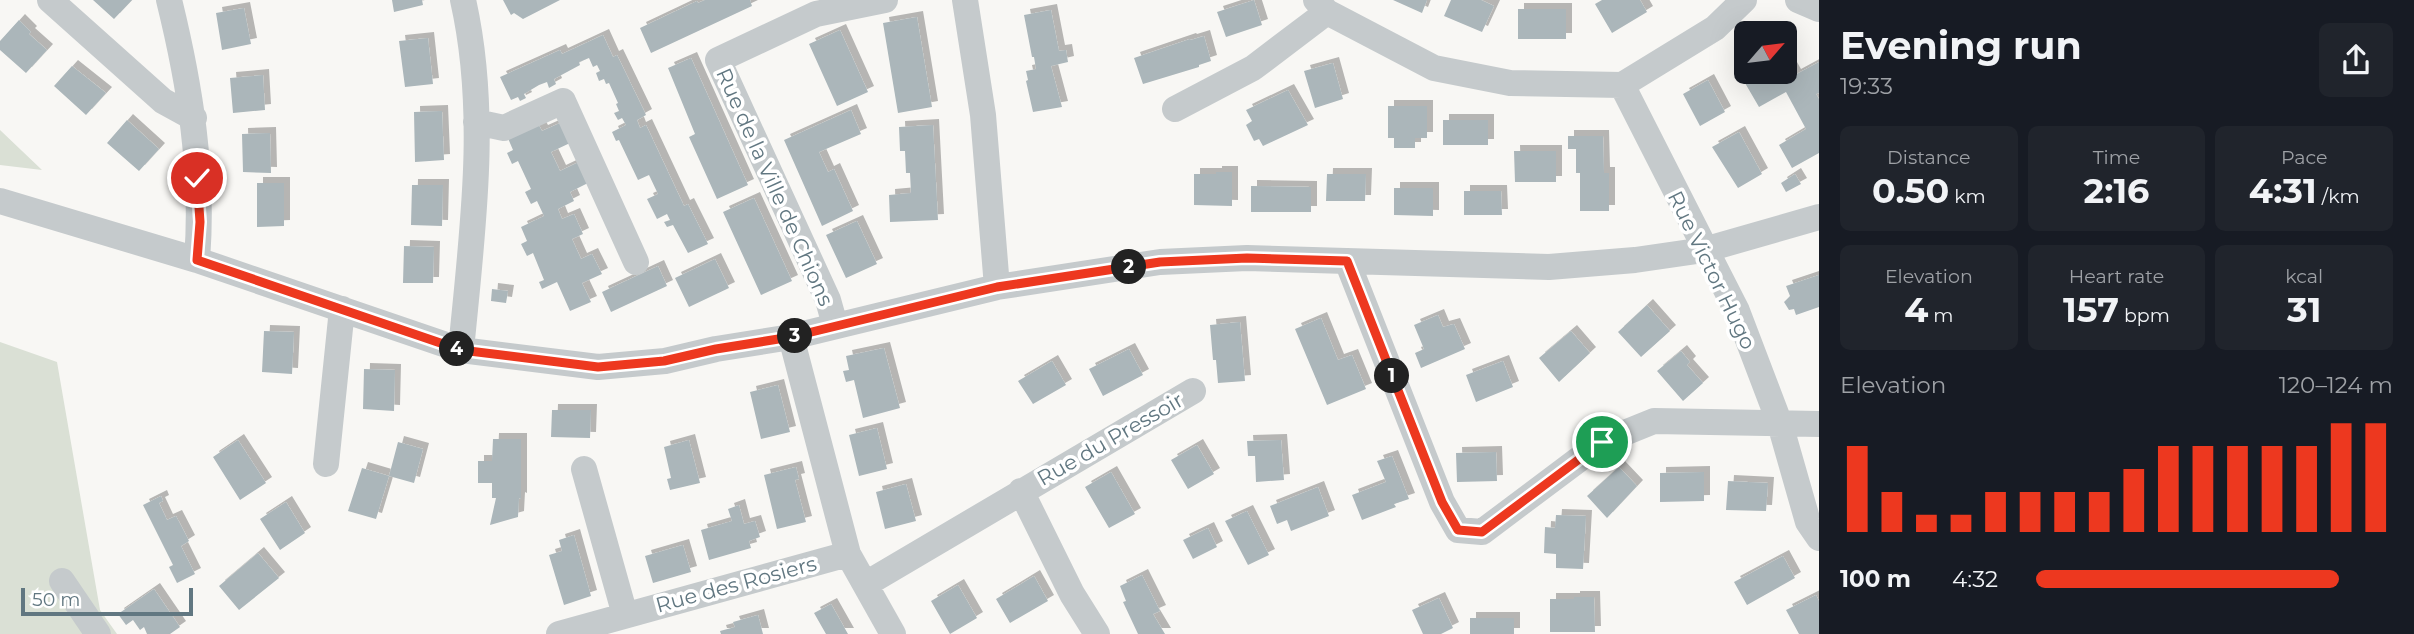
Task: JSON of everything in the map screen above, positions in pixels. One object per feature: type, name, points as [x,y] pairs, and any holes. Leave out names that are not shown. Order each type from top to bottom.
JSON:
[{"type":"street","points":[[50,0],[163,102],[194,118]]},
{"type":"street","points":[[169,0],[194,118],[200,222],[197,260]]},
{"type":"street","points":[[461,350],[476,184],[477,122],[463,0]]},
{"type":"street","name":"Rue de la Ville de Chions","points":[[835,325],[828,300],[718,60],[816,14],[885,0]]},
{"type":"street","points":[[965,0],[983,115],[997,287]]},
{"type":"street","points":[[1175,109],[1253,68],[1322,6],[1434,68],[1510,83],[1622,85],[1715,28],[1744,0]]},
{"type":"street","points":[[1798,0],[1819,9]]},
{"type":"street","name":"Rue Victor Hugo","points":[[1622,85],[1737,311],[1780,424],[1808,522],[1819,538]]},
{"type":"street","points":[[477,122],[503,128],[562,100],[636,262]]},
{"type":"street","points":[[0,201],[197,260],[461,350],[598,367],[664,361],[716,349],[791,337],[997,287],[1160,262],[1247,258],[1549,267],[1635,260],[1704,250],[1819,216]]},
{"type":"street","points":[[1347,261],[1442,502],[1458,530],[1482,532],[1602,442],[1654,421],[1819,424]]},
{"type":"street","points":[[326,464],[342,309]]},
{"type":"street","points":[[791,337],[848,554],[893,634]]},
{"type":"street","name":"Rue du Pressoir","points":[[1097,634],[1072,594],[1021,491],[1193,391]]},
{"type":"street","points":[[583,469],[625,615]]},
{"type":"street","points":[[866,584],[1021,491]]},
{"type":"street","name":"Rue des Rosiers","points":[[559,634],[848,554]]},
{"type":"street","points":[[62,580],[99,634]]},
{"type":"shaded area","points":[[0,130],[42,170],[0,165]]},
{"type":"shaded area","points":[[0,342],[57,362],[100,610],[117,634],[0,634]]},
{"type":"building","points":[[93,0],[132,0],[114,19]]},
{"type":"building","points":[[392,0],[422,0],[423,5],[394,12]]},
{"type":"building","points":[[503,0],[560,0],[523,19],[514,13],[511,15]]},
{"type":"building","points":[[705,0],[750,0],[752,6],[651,53],[640,28],[697,1],[698,3]]},
{"type":"building","points":[[1254,0],[1262,25],[1226,37],[1217,12]]},
{"type":"building","points":[[1393,0],[1427,0],[1422,13]]},
{"type":"building","points":[[1451,0],[1481,0],[1494,6],[1482,32],[1444,16]]},
{"type":"building","points":[[1602,0],[1640,0],[1647,12],[1612,33],[1595,4]]},
{"type":"building","points":[[244,8],[251,44],[222,50],[216,13]]},
{"type":"building","points":[[1518,9],[1566,9],[1566,39],[1518,39]]},
{"type":"building","points":[[1051,10],[1059,51],[1066,50],[1068,62],[1051,66],[1062,107],[1033,112],[1026,71],[1036,69],[1024,15]]},
{"type":"building","points":[[917,17],[932,107],[898,113],[883,23]]},
{"type":"building","points":[[19,20],[31,32],[29,34],[47,50],[26,73],[0,50],[0,41]]},
{"type":"building","points":[[840,30],[868,92],[837,106],[809,44]]},
{"type":"building","points":[[603,35],[613,57],[617,55],[646,115],[637,120],[640,128],[646,125],[684,206],[688,204],[708,244],[688,253],[673,225],[667,227],[664,222],[670,220],[667,214],[657,219],[647,199],[658,194],[649,175],[638,180],[619,140],[616,141],[612,132],[626,125],[622,118],[618,120],[614,113],[619,111],[616,104],[618,103],[609,83],[606,84],[604,79],[599,81],[596,73],[600,71],[597,65],[593,67],[589,58],[579,62],[580,65],[554,79],[556,84],[549,88],[547,82],[539,85],[524,94],[526,98],[520,101],[518,97],[511,100],[500,77],[560,50],[562,54]]},
{"type":"building","points":[[1204,36],[1211,61],[1143,84],[1134,58]]},
{"type":"building","points":[[428,38],[433,84],[405,87],[399,41]]},
{"type":"building","points":[[691,58],[748,185],[717,199],[689,137],[695,134],[668,68]]},
{"type":"building","points":[[1819,62],[1819,93],[1816,94],[1819,99],[1819,153],[1792,168],[1779,145],[1806,129],[1786,92],[1759,107],[1746,84],[1797,84],[1797,74]]},
{"type":"building","points":[[1333,63],[1343,99],[1315,108],[1304,71]]},
{"type":"building","points":[[72,66],[106,93],[86,115],[54,86]]},
{"type":"building","points":[[263,75],[265,110],[233,113],[230,78]]},
{"type":"building","points":[[1708,80],[1725,112],[1700,126],[1683,94]]},
{"type":"building","points":[[1288,90],[1308,125],[1263,146],[1259,139],[1254,141],[1246,125],[1252,121],[1246,110]]},
{"type":"building","points":[[1388,106],[1427,106],[1427,138],[1415,138],[1415,148],[1394,148],[1394,138],[1388,138]]},
{"type":"building","points":[[851,110],[861,134],[819,152],[828,172],[834,169],[853,211],[822,226],[784,140]]},
{"type":"building","points":[[442,111],[444,160],[415,162],[414,112]]},
{"type":"building","points":[[127,120],[159,149],[139,171],[107,143]]},
{"type":"building","points":[[1443,120],[1488,120],[1488,145],[1443,145]]},
{"type":"building","points":[[537,122],[542,131],[560,123],[570,143],[551,152],[560,171],[579,162],[588,183],[570,192],[574,201],[558,209],[562,219],[574,214],[583,234],[572,239],[581,259],[592,254],[602,274],[582,283],[591,302],[570,311],[557,282],[542,289],[539,282],[544,280],[533,253],[527,256],[521,244],[527,241],[521,227],[544,216],[537,201],[531,204],[525,192],[531,189],[518,161],[512,164],[507,153],[513,150],[507,136]]},
{"type":"building","points":[[933,125],[938,220],[890,222],[889,195],[911,193],[910,173],[906,173],[905,151],[900,151],[899,127]]},
{"type":"building","points":[[1739,132],[1762,174],[1738,188],[1712,147]]},
{"type":"building","points":[[270,133],[271,173],[243,172],[242,134]]},
{"type":"building","points":[[1568,136],[1603,136],[1604,173],[1609,173],[1609,211],[1580,211],[1580,173],[1576,173],[1576,149],[1568,149]]},
{"type":"building","points":[[1514,151],[1556,151],[1556,182],[1515,182]]},
{"type":"building","points":[[1232,172],[1232,206],[1194,205],[1194,174]]},
{"type":"building","points":[[1327,174],[1366,174],[1365,201],[1326,201]]},
{"type":"building","points":[[1795,174],[1801,184],[1786,192],[1781,183]]},
{"type":"building","points":[[257,183],[284,183],[284,226],[257,227]]},
{"type":"building","points":[[412,185],[443,185],[442,226],[411,225]]},
{"type":"building","points":[[1251,186],[1311,187],[1311,212],[1251,212]]},
{"type":"building","points":[[1394,188],[1433,188],[1433,216],[1394,215]]},
{"type":"building","points":[[1464,191],[1501,191],[1502,215],[1464,215]]},
{"type":"building","points":[[754,198],[792,281],[761,295],[723,212]]},
{"type":"building","points":[[857,221],[877,264],[846,278],[826,235]]},
{"type":"building","points":[[404,246],[434,247],[433,283],[403,283]]},
{"type":"building","points":[[715,259],[729,288],[689,307],[675,278]]},
{"type":"building","points":[[658,266],[667,286],[611,312],[602,292]]},
{"type":"building","points":[[1819,275],[1819,307],[1796,315],[1794,309],[1789,310],[1784,302],[1790,296],[1786,286]]},
{"type":"building","points":[[492,289],[508,291],[506,303],[491,301]]},
{"type":"building","points":[[1647,305],[1670,331],[1641,357],[1618,332]]},
{"type":"building","points":[[1438,315],[1443,327],[1454,324],[1465,349],[1421,368],[1415,353],[1424,349],[1414,325]]},
{"type":"building","points":[[1321,318],[1338,360],[1352,355],[1366,389],[1327,405],[1295,329]]},
{"type":"building","points":[[1240,322],[1245,381],[1218,383],[1210,325]]},
{"type":"building","points":[[264,331],[294,332],[292,374],[262,372]]},
{"type":"building","points":[[1571,331],[1590,353],[1559,382],[1539,358]]},
{"type":"building","points":[[884,348],[900,408],[863,418],[854,380],[846,382],[843,371],[849,370],[846,356]]},
{"type":"building","points":[[1129,349],[1143,375],[1103,396],[1089,369]]},
{"type":"building","points":[[1681,351],[1690,362],[1687,365],[1703,383],[1683,401],[1657,371]]},
{"type":"building","points":[[1052,361],[1066,385],[1033,404],[1018,381]]},
{"type":"building","points":[[1503,361],[1513,387],[1476,402],[1466,375]]},
{"type":"building","points":[[364,369],[395,370],[394,411],[363,409]]},
{"type":"building","points":[[778,385],[790,432],[761,439],[750,392]]},
{"type":"building","points":[[552,410],[591,410],[590,438],[551,437]]},
{"type":"building","points":[[877,428],[887,469],[859,476],[849,435]]},
{"type":"building","points":[[493,439],[521,439],[521,499],[519,498],[518,517],[490,525],[496,498],[492,498],[492,483],[478,483],[478,461],[492,461]]},
{"type":"building","points":[[238,440],[266,483],[240,500],[213,457]]},
{"type":"building","points":[[689,440],[700,483],[670,490],[667,479],[671,478],[664,447]]},
{"type":"building","points":[[1281,440],[1284,480],[1256,482],[1255,456],[1248,456],[1247,441]]},
{"type":"building","points":[[398,442],[423,449],[414,483],[389,476]]},
{"type":"building","points":[[1197,445],[1214,474],[1188,489],[1171,460]]},
{"type":"building","points":[[1496,452],[1497,481],[1457,482],[1456,453]]},
{"type":"building","points":[[1392,456],[1409,499],[1362,520],[1352,495],[1386,482],[1377,461]]},
{"type":"building","points":[[796,467],[799,479],[795,480],[806,522],[777,529],[764,475]]},
{"type":"building","points":[[1619,467],[1637,486],[1607,518],[1587,496]]},
{"type":"building","points":[[362,468],[389,476],[376,519],[348,511]]},
{"type":"building","points":[[1111,472],[1135,514],[1109,528],[1085,487]]},
{"type":"building","points":[[1704,472],[1704,501],[1660,502],[1660,473]]},
{"type":"building","points":[[1728,481],[1768,483],[1766,511],[1726,510]]},
{"type":"building","points":[[906,484],[916,521],[885,529],[876,492]]},
{"type":"building","points":[[1318,487],[1329,516],[1291,531],[1287,520],[1277,524],[1270,506]]},
{"type":"building","points":[[161,496],[163,501],[159,503],[167,520],[176,516],[189,541],[181,546],[195,574],[177,583],[169,567],[173,565],[143,505]]},
{"type":"building","points":[[286,502],[305,533],[280,550],[260,519]]},
{"type":"building","points":[[739,505],[744,524],[755,521],[760,537],[749,541],[751,548],[709,560],[701,530],[732,521],[728,509]]},
{"type":"building","points":[[1247,511],[1269,555],[1248,565],[1225,521]]},
{"type":"building","points":[[1556,515],[1586,516],[1583,569],[1556,568],[1556,554],[1544,553],[1545,527],[1555,528]]},
{"type":"building","points":[[1208,528],[1217,547],[1193,559],[1183,540]]},
{"type":"building","points":[[574,535],[591,596],[564,605],[549,555],[562,551],[559,540]]},
{"type":"building","points":[[683,545],[691,572],[653,583],[645,556]]},
{"type":"building","points":[[258,553],[279,578],[239,610],[219,586]]},
{"type":"building","points":[[1783,556],[1795,578],[1747,605],[1734,582]]},
{"type":"building","points":[[1142,575],[1160,611],[1153,614],[1165,634],[1138,634],[1123,602],[1126,601],[1120,586]]},
{"type":"building","points":[[1034,576],[1048,601],[1010,623],[996,599]]},
{"type":"building","points":[[958,585],[977,618],[950,634],[931,601]]},
{"type":"building","points":[[154,589],[180,627],[170,634],[147,634],[144,627],[140,630],[133,620],[126,625],[118,614]]},
{"type":"building","points":[[1816,595],[1819,601],[1819,634],[1799,634],[1786,610]]},
{"type":"building","points":[[1594,597],[1595,632],[1550,632],[1550,599]]},
{"type":"building","points":[[1439,598],[1453,628],[1441,634],[1423,634],[1412,610]]},
{"type":"building","points":[[831,604],[848,634],[826,634],[814,613]]},
{"type":"building","points":[[758,615],[763,634],[721,634],[720,631],[735,627],[733,622]]},
{"type":"building","points":[[1470,618],[1514,618],[1514,634],[1470,634]]},
{"type":"route","points":[[197,178],[200,222],[197,260],[461,350],[598,367],[664,361],[716,349],[791,337],[997,287],[1160,262],[1247,258],[1347,261],[1442,502],[1458,530],[1482,532],[1602,442]]}]
